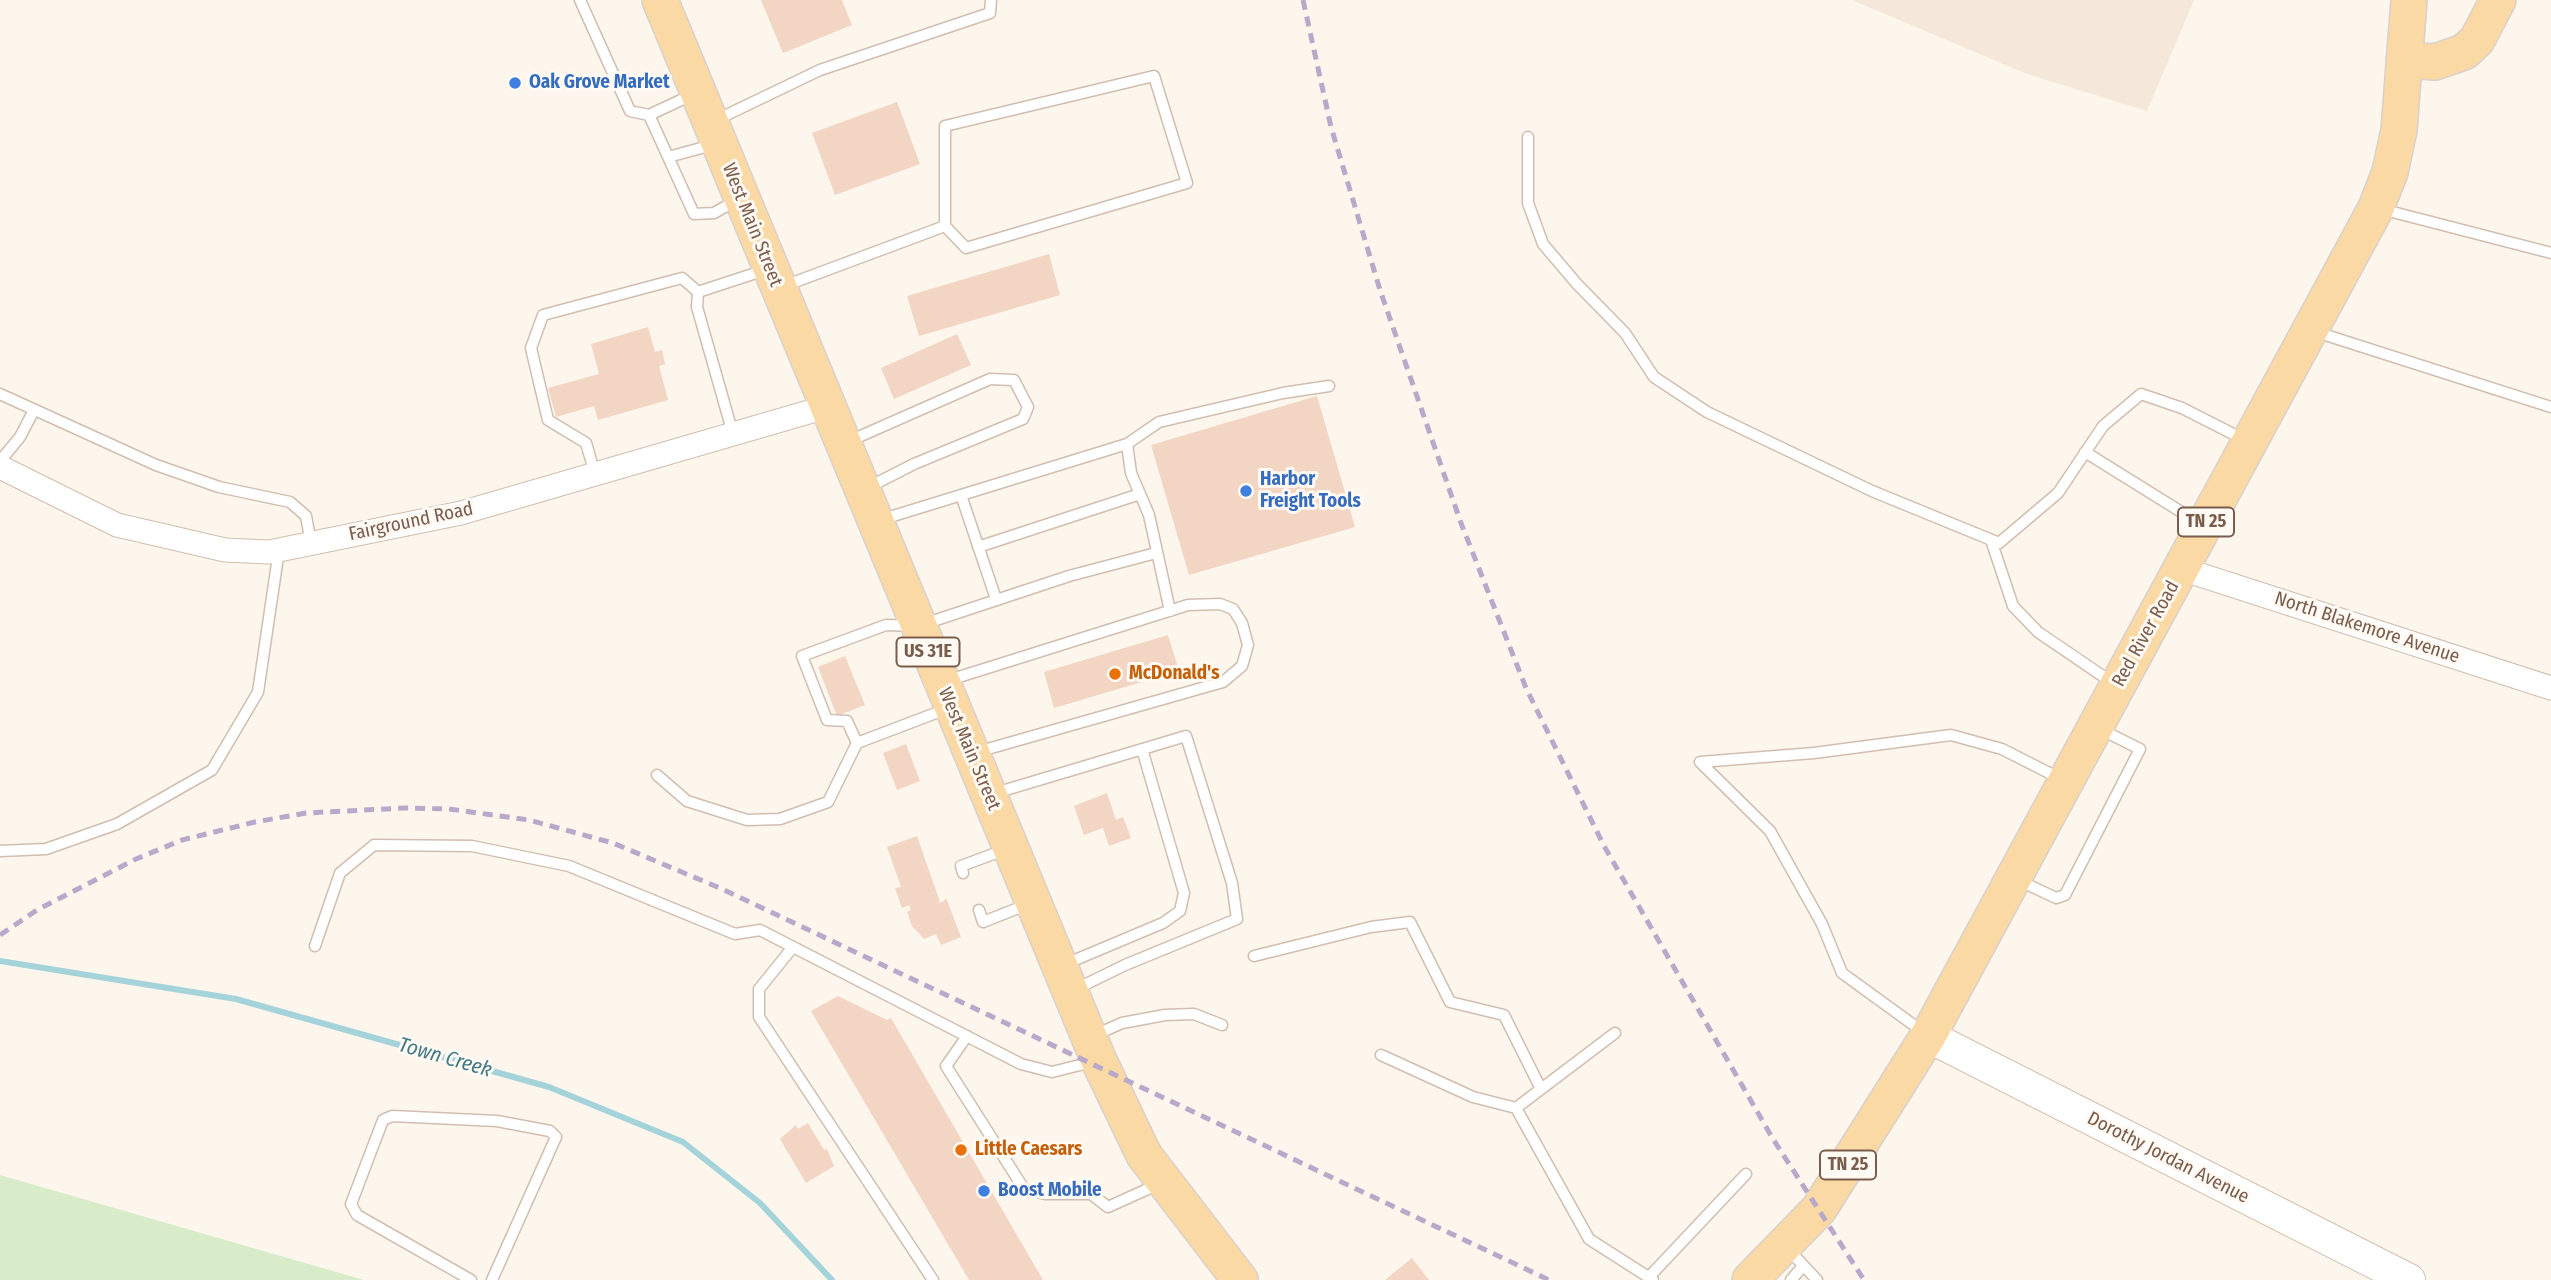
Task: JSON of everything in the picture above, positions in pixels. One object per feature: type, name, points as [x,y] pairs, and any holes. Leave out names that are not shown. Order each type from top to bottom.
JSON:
[{"type":"main road","name":"West Main Street","points":[[660,0],[826,407],[1094,1049],[1144,1155],[1240,1280]]},
{"type":"main road","name":"Red River Road","points":[[1750,1280],[1794,1255],[1819,1209],[1928,1036],[2376,208],[2390,172],[2399,130],[2409,0]]},
{"type":"main road","points":[[2404,60],[2435,62],[2464,52],[2477,40],[2498,0]]},
{"type":"street","name":"Fairground Road","points":[[0,467],[117,525],[225,550],[279,550],[461,513],[826,407]]},
{"type":"street","name":"North Blakemore Avenue","points":[[2182,569],[2551,688]]},
{"type":"street","name":"Dorothy Jordan Avenue","points":[[1928,1036],[2409,1280]]},
{"type":"lane","points":[[580,0],[630,111],[709,119]]},
{"type":"lane","points":[[668,157],[709,119],[820,70],[990,13],[991,0]]},
{"type":"lane","points":[[1154,76],[1187,183],[966,248],[945,226],[945,127],[1154,76]]},
{"type":"lane","points":[[649,115],[694,214],[714,213],[741,198]]},
{"type":"lane","points":[[1528,137],[1528,203],[1543,244],[1577,285],[1625,333],[1654,377],[1707,412],[1872,491],[1999,543],[2058,493],[2103,426],[2141,394],[2182,408],[2248,442]]},
{"type":"lane","points":[[2376,208],[2551,253]]},
{"type":"lane","points":[[698,292],[774,278],[945,226]]},
{"type":"lane","points":[[595,474],[586,443],[548,419],[531,348],[543,315],[682,278],[698,292]]},
{"type":"lane","points":[[698,292],[697,307],[733,434]]},
{"type":"lane","points":[[2311,330],[2551,407]]},
{"type":"lane","points":[[842,444],[990,379],[1014,380],[1028,407],[1023,419],[914,464],[867,506]]},
{"type":"lane","points":[[867,506],[961,495],[1127,444],[1159,422],[1259,398],[1329,386]]},
{"type":"lane","points":[[0,394],[156,465],[219,487],[290,502],[306,516],[311,543]]},
{"type":"lane","points":[[0,461],[20,437],[34,410]]},
{"type":"lane","points":[[1127,444],[1131,472],[1149,514],[1170,611]]},
{"type":"lane","points":[[2085,452],[2204,526]]},
{"type":"lane","points":[[978,547],[1140,494]]},
{"type":"lane","points":[[961,495],[996,599]]},
{"type":"lane","points":[[1991,540],[2013,606],[2038,632],[2118,687]]},
{"type":"lane","points":[[0,851],[46,849],[117,824],[212,770],[258,692],[279,550]]},
{"type":"lane","points":[[857,743],[848,721],[827,720],[802,656],[886,625],[918,626],[996,599],[1156,553]]},
{"type":"lane","points":[[657,775],[687,801],[747,820],[780,819],[828,802],[857,743],[946,695],[1188,605],[1220,604],[1233,608],[1242,623],[1248,645],[1242,666],[1223,682],[971,754]]},
{"type":"lane","points":[[2013,878],[2056,898],[2065,895],[2140,749],[2096,727]]},
{"type":"lane","points":[[1928,1036],[1842,972],[1822,924],[1770,831],[1700,762],[1814,753],[1951,735],[2002,749],[2066,781]]},
{"type":"lane","points":[[988,795],[1186,737],[1231,883],[1237,919],[1125,965],[1065,979]]},
{"type":"lane","points":[[1065,979],[1180,911],[1184,892],[1142,749]]},
{"type":"lane","points":[[315,946],[340,873],[374,845],[472,846],[569,866],[735,934],[760,930],[1021,1064],[1052,1072],[1094,1049],[1122,1023],[1165,1015],[1194,1014],[1222,1025]]},
{"type":"lane","points":[[963,873],[961,866],[1010,848]]},
{"type":"lane","points":[[979,910],[984,922],[1032,902]]},
{"type":"lane","points":[[1254,956],[1371,927],[1410,922],[1450,1002],[1504,1015],[1541,1089]]},
{"type":"lane","points":[[793,947],[759,989],[759,1017],[933,1280]]},
{"type":"lane","points":[[1516,1108],[1615,1033]]},
{"type":"lane","points":[[967,1036],[946,1066],[1024,1189],[1045,1194],[1091,1194],[1108,1207],[1163,1182]]},
{"type":"lane","points":[[1381,1055],[1473,1097],[1516,1108],[1589,1239],[1651,1279],[1746,1174]]},
{"type":"lane","points":[[471,1280],[356,1215],[352,1204],[383,1120],[392,1116],[497,1121],[550,1131],[555,1137],[492,1280]]},
{"type":"lane","points":[[1791,1280],[1794,1255]]},
{"type":"lane","points":[[1794,1255],[1816,1280]]},
{"type":"shaded area","points":[[1852,0],[2194,0],[2147,111],[2027,74]]},
{"type":"green space","points":[[0,1175],[364,1280],[0,1280]]},
{"type":"building","points":[[761,0],[842,0],[852,25],[783,53]]},
{"type":"building","points":[[897,102],[920,164],[835,195],[812,133]]},
{"type":"building","points":[[1049,254],[1060,295],[919,336],[907,296]]},
{"type":"building","points":[[648,327],[655,352],[662,350],[665,364],[659,366],[668,400],[598,420],[594,406],[556,417],[548,388],[599,374],[591,344]]},
{"type":"building","points":[[957,334],[971,365],[894,399],[881,368]]},
{"type":"building","points":[[1317,396],[1355,527],[1189,575],[1151,445]]},
{"type":"building","points":[[1168,635],[1179,671],[1054,708],[1044,672]]},
{"type":"building","points":[[845,656],[865,705],[837,716],[818,667]]},
{"type":"building","points":[[906,744],[920,781],[897,790],[883,753]]},
{"type":"building","points":[[1107,793],[1116,820],[1123,817],[1131,838],[1109,846],[1103,828],[1084,835],[1074,806]]},
{"type":"building","points":[[917,836],[940,902],[934,904],[943,902],[946,898],[961,937],[941,945],[936,934],[924,939],[912,926],[907,912],[911,910],[909,905],[902,908],[895,888],[901,887],[887,847]]},
{"type":"building","points":[[838,996],[887,1020],[891,1018],[1043,1280],[969,1280],[811,1011]]},
{"type":"building","points":[[808,1123],[824,1150],[827,1149],[834,1166],[806,1183],[780,1139],[796,1125],[798,1129]]},
{"type":"building","points":[[1412,1258],[1429,1280],[1385,1280]]},
{"type":"waterway","name":"Town Creek","points":[[0,961],[236,999],[549,1087],[683,1142],[760,1203],[832,1280]]},
{"type":"railway","points":[[1303,0],[1331,127],[1380,290],[1461,523],[1526,688],[1604,846],[1773,1139],[1864,1280]]},
{"type":"railway","points":[[0,935],[37,910],[136,859],[182,840],[255,822],[306,813],[404,808],[449,809],[529,820],[613,843],[722,889],[1549,1280]]},
{"type":"place","name":"Oak Grove Market","points":[[515,83]]},
{"type":"place","name":"Harbor Freight Tools","points":[[1246,491]]},
{"type":"place","name":"McDonald's","points":[[1115,674]]},
{"type":"place","name":"Little Caesars","points":[[961,1150]]},
{"type":"place","name":"Boost Mobile","points":[[984,1191]]}]
